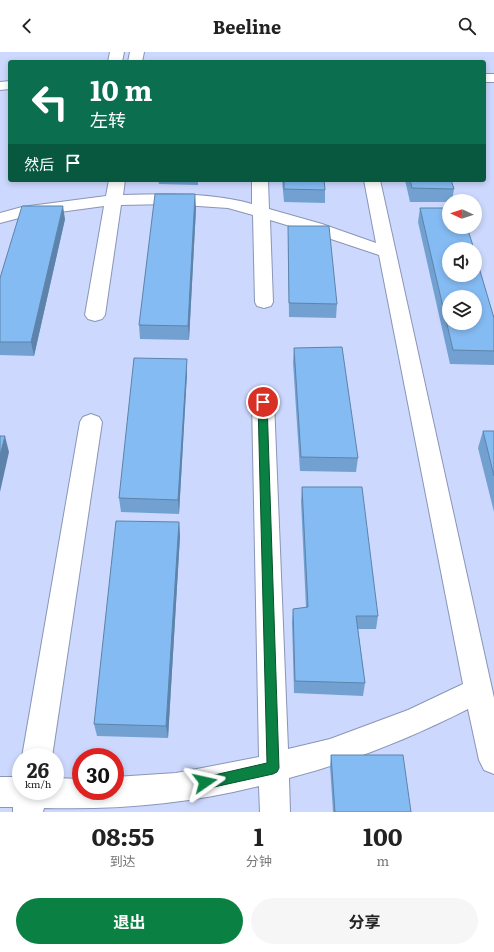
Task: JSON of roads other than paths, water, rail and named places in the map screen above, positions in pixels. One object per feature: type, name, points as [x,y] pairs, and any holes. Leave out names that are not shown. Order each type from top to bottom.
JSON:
[{"type":"street","points":[[95,315],[117,182]]},
{"type":"street","points":[[260,182],[264,302]]},
{"type":"street","points":[[372,182],[478,690],[494,760]]},
{"type":"street","points":[[0,218],[22,212],[114,201],[168,199],[229,203],[316,228],[386,252]]},
{"type":"street","points":[[263,402],[275,812]]},
{"type":"street","points":[[38,748],[91,422]]},
{"type":"street","points":[[64,795],[176,788],[273,768],[330,753],[417,720],[478,690]]},
{"type":"street","points":[[0,792],[12,794]]}]
